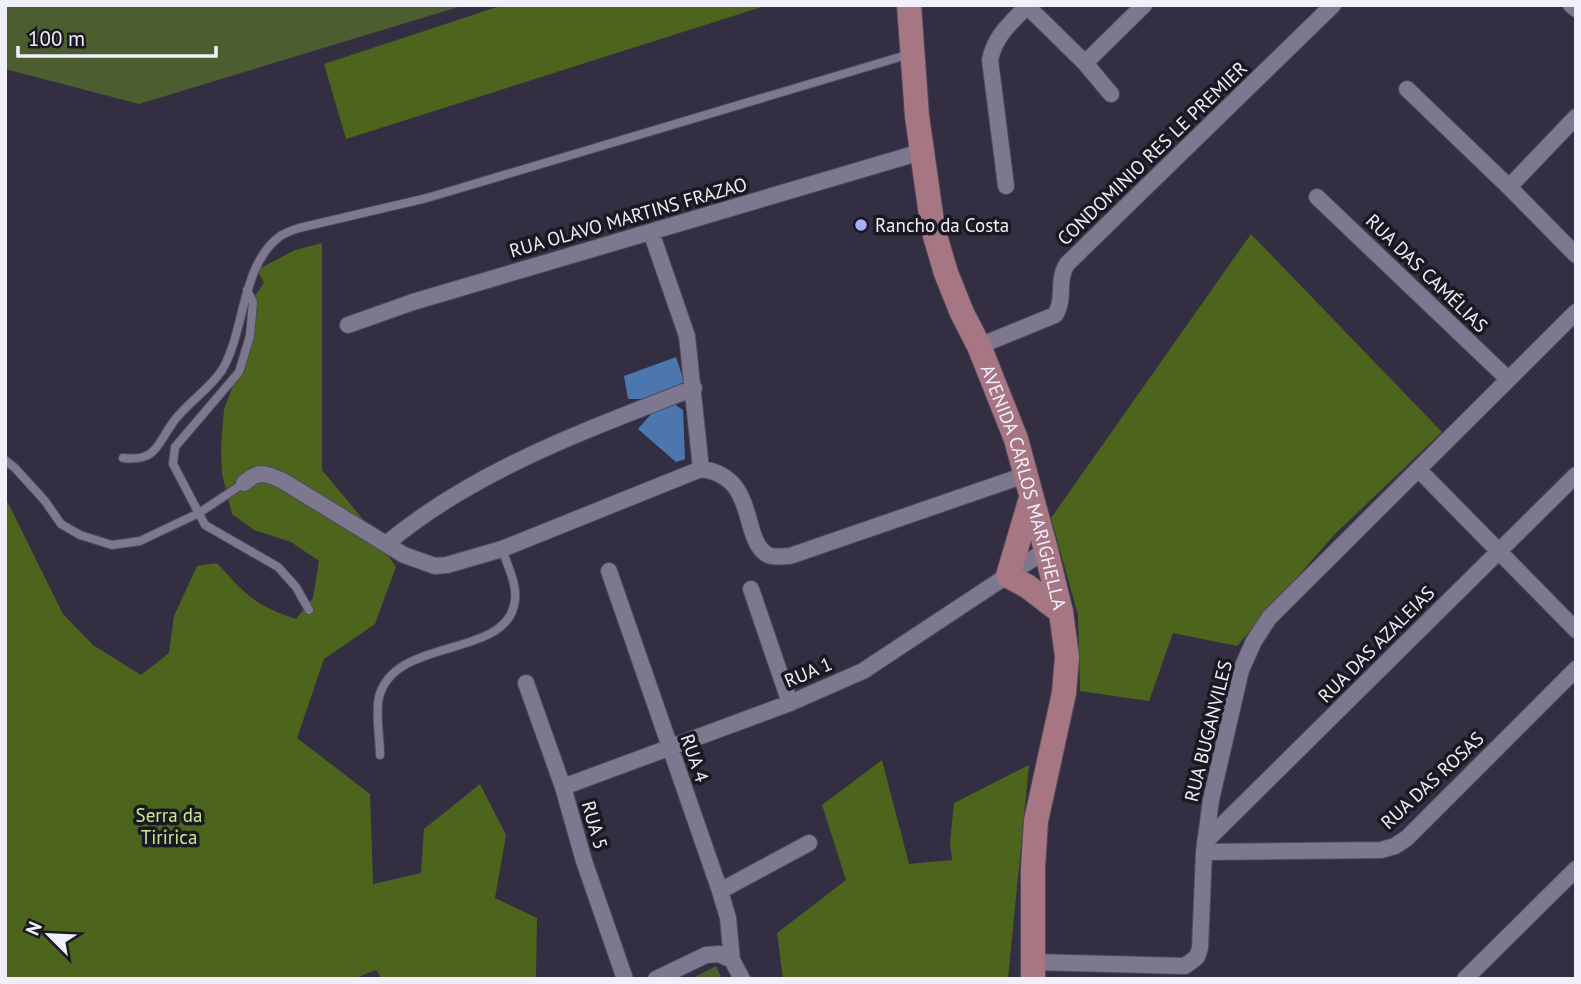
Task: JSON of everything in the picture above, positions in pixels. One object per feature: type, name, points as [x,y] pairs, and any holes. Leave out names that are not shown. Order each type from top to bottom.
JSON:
[{"type":"main road","name":"AVENIDA CARLOS MARIGHELLA","points":[[909,5],[921,152],[933,229],[946,273],[1016,439],[1061,612],[1067,657],[1065,693],[1037,821],[1033,868],[1037,974]]},
{"type":"main road","points":[[1028,486],[1008,576],[1027,586],[1061,612]]},
{"type":"street","points":[[1086,63],[1144,5]]},
{"type":"street","name":"CONDOMINIO RES LE PREMIER","points":[[979,346],[1055,315],[1061,306],[1060,282],[1067,264],[1334,5]]},
{"type":"street","points":[[1571,5],[1576,9]]},
{"type":"street","points":[[1006,186],[990,60],[992,46],[999,34],[1028,6],[1086,63],[1111,94]]},
{"type":"street","points":[[1407,89],[1576,255]]},
{"type":"street","points":[[1509,187],[1576,117]]},
{"type":"street","name":"RUA OLAVO MARTINS FRAZAO","points":[[348,325],[413,302],[921,152]]},
{"type":"street","name":"RUA DAS CAMÉLIAS","points":[[1317,197],[1508,379]]},
{"type":"street","points":[[651,232],[687,336],[701,470]]},
{"type":"street","name":"RUA BUGANVILES","points":[[1037,974],[1185,966],[1197,957],[1200,948],[1204,847],[1211,800],[1241,670],[1254,641],[1269,618],[1576,312]]},
{"type":"street","points":[[386,544],[416,519],[512,463],[694,388]]},
{"type":"street","points":[[244,483],[254,474],[268,474],[404,555],[435,566],[502,549],[701,470],[714,471],[727,479],[738,491],[760,547],[768,555],[777,557],[790,556],[1028,486]]},
{"type":"street","points":[[1419,470],[1576,630]]},
{"type":"street","name":"RUA DAS AZALEIAS","points":[[1204,847],[1576,475]]},
{"type":"street","name":"RUA 1","points":[[563,787],[790,703],[863,671],[1046,550]]},
{"type":"street","name":"RUA 4","points":[[609,570],[720,891],[728,918],[732,960]]},
{"type":"street","points":[[751,589],[790,703]]},
{"type":"street","name":"RUA DAS ROSAS","points":[[1204,847],[1381,850],[1395,846],[1407,838],[1576,669]]},
{"type":"street","name":"RUA 5","points":[[526,683],[563,787],[584,861],[625,979]]},
{"type":"street","points":[[720,891],[808,843]]},
{"type":"street","points":[[1465,979],[1576,869]]},
{"type":"street","points":[[656,979],[706,955],[719,954],[732,960],[742,979]]},
{"type":"lane","points":[[123,458],[146,458],[157,449],[177,416],[205,391],[223,369],[247,290],[264,255],[279,236],[299,228],[427,198],[912,53]]},
{"type":"lane","points":[[247,290],[253,302],[250,336],[239,372],[175,447],[173,464],[205,525],[278,567],[296,587],[309,610]]},
{"type":"lane","points":[[5,460],[45,501],[61,524],[80,535],[112,545],[140,541],[199,513],[244,483]]},
{"type":"lane","points":[[380,755],[379,697],[395,670],[416,659],[487,636],[502,626],[512,614],[514,584],[502,549]]},
{"type":"green space","points":[[5,5],[465,5],[139,104],[5,69]]},
{"type":"green space","points":[[503,5],[768,5],[346,139],[324,64]]},
{"type":"green space","points":[[1251,234],[1442,432],[1335,534],[1237,646],[1173,633],[1149,701],[1080,691],[1078,615],[1051,518]]},
{"type":"green space","name":"Serra da Tiririca","points":[[322,243],[322,470],[367,524],[396,567],[375,624],[324,659],[297,738],[370,794],[373,884],[421,873],[424,829],[480,784],[506,835],[495,898],[537,918],[536,979],[382,979],[376,970],[353,979],[5,979],[5,502],[8,503],[63,614],[93,645],[141,675],[169,653],[174,616],[197,566],[217,563],[260,604],[296,619],[313,598],[319,561],[291,542],[254,530],[232,514],[222,474],[221,447],[224,409],[241,365],[254,297],[264,283],[257,270],[295,250]]},
{"type":"green space","points":[[882,760],[909,864],[952,860],[950,843],[954,803],[1029,765],[1008,979],[783,979],[777,933],[846,880],[822,805]]},
{"type":"green space","points":[[716,966],[722,979],[691,979]]},
{"type":"water","points":[[676,357],[685,384],[669,392],[677,406],[683,410],[685,459],[676,462],[638,429],[652,413],[650,399],[628,399],[624,376]]},
{"type":"place","name":"Rancho da Costa","points":[[861,225]]}]
